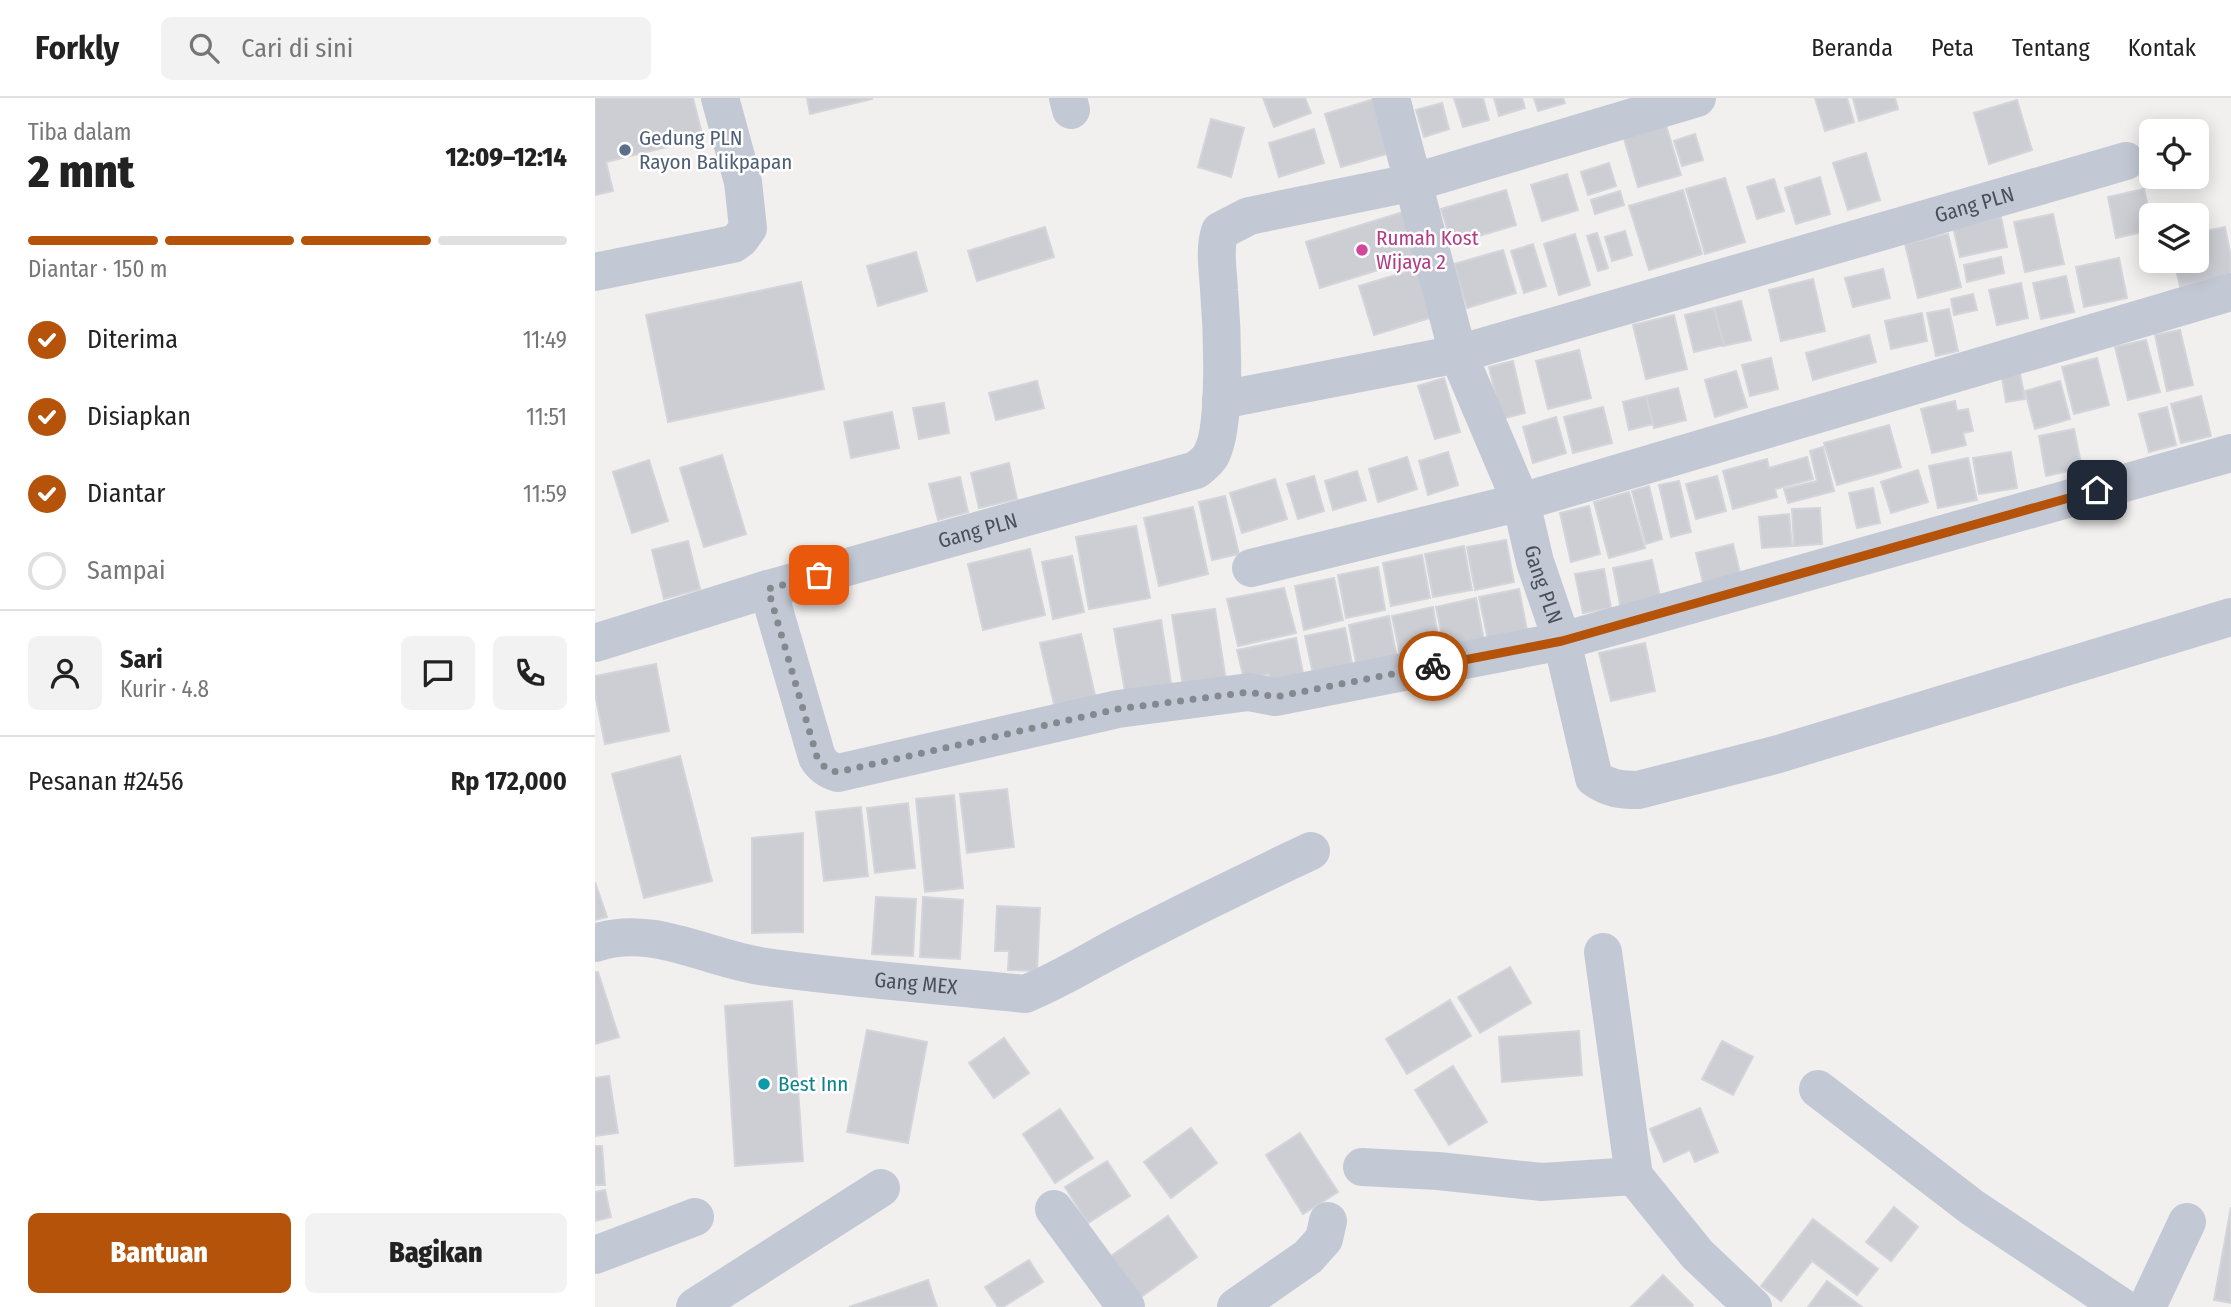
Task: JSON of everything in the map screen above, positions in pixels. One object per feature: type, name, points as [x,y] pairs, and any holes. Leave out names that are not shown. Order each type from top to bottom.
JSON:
[{"type":"street","points":[[595,272],[733,244],[748,228],[743,182],[720,98]]},
{"type":"street","name":"Gang PLN","points":[[768,589],[817,757],[821,765],[838,772],[1118,709],[1249,692],[1275,697],[1562,641],[1535,562],[1521,502],[1458,354],[1391,98]]},
{"type":"street","name":"Gang PLN","points":[[595,643],[768,589],[1196,470],[1211,457],[1216,441],[1221,400],[1217,242],[1220,231],[1249,216],[1415,183],[1697,98]]},
{"type":"street","name":"Gang PLN","points":[[1221,400],[1458,354],[2126,161]]},
{"type":"street","points":[[1251,568],[1521,502],[2231,292]]},
{"type":"street","points":[[2231,453],[1562,641],[1594,778],[1605,786],[1620,790],[1638,790],[1775,755],[2231,617]]},
{"type":"street","name":"Gang MEX","points":[[595,943],[642,936],[763,967],[1025,993],[1045,986],[1216,896],[1311,851]]},
{"type":"street","points":[[1603,952],[1634,1175],[1697,1254],[1753,1307]]},
{"type":"street","points":[[1818,1089],[1973,1208],[2122,1307]]},
{"type":"street","points":[[1362,1167],[1439,1171],[1542,1182],[1634,1175]]},
{"type":"street","points":[[695,1307],[881,1188]]},
{"type":"street","points":[[1054,1209],[1126,1307]]},
{"type":"street","points":[[595,1255],[695,1217]]},
{"type":"street","points":[[1236,1307],[1308,1257],[1324,1239],[1328,1221]]},
{"type":"street","points":[[2147,1307],[2187,1222]]},
{"type":"building","name":"Gedung PLN Rayon Balikpapan","points":[[595,98],[693,98],[703,138],[606,162],[613,191],[595,195]]},
{"type":"building","points":[[807,98],[871,98],[872,99],[810,114]]},
{"type":"building","points":[[1263,98],[1305,98],[1311,113],[1274,127]]},
{"type":"building","points":[[1454,98],[1483,98],[1489,120],[1463,127]]},
{"type":"building","points":[[1494,98],[1522,98],[1525,108],[1499,116]]},
{"type":"building","points":[[1534,98],[1563,98],[1565,103],[1538,111]]},
{"type":"building","points":[[1815,98],[1847,98],[1854,122],[1825,131]]},
{"type":"building","points":[[1853,98],[1895,98],[1898,109],[1859,121]]},
{"type":"building","points":[[1374,99],[1390,153],[1341,167],[1325,114]]},
{"type":"building","points":[[2017,100],[2032,150],[1989,164],[1974,113]]},
{"type":"building","points":[[1442,103],[1449,129],[1424,137],[1416,110]]},
{"type":"building","points":[[1211,119],[1244,128],[1231,177],[1198,167]]},
{"type":"building","points":[[1665,122],[1681,175],[1638,187],[1623,135]]},
{"type":"building","points":[[1314,129],[1324,163],[1279,177],[1269,143]]},
{"type":"building","points":[[1695,134],[1703,160],[1682,166],[1674,141]]},
{"type":"building","points":[[1866,153],[1880,200],[1848,210],[1833,163]]},
{"type":"building","points":[[1609,163],[1616,186],[1588,195],[1581,172]]},
{"type":"building","points":[[1567,174],[1578,210],[1542,221],[1531,185]]},
{"type":"building","points":[[1820,177],[1830,214],[1796,224],[1785,188]]},
{"type":"building","points":[[1725,178],[1745,242],[1705,254],[1686,189]]},
{"type":"building","points":[[1774,179],[1784,211],[1757,219],[1747,187]]},
{"type":"building","points":[[2144,189],[2147,203],[2139,203],[2139,233],[2116,238],[2108,197]]},
{"type":"building","points":[[1506,190],[1516,225],[1452,244],[1441,209]]},
{"type":"building","points":[[1683,190],[1702,254],[1649,270],[1629,206]]},
{"type":"building","points":[[1620,191],[1624,205],[1595,214],[1591,200]]},
{"type":"building","name":"Rumah Kost Wijaya 2","points":[[1403,212],[1417,258],[1320,288],[1306,242]]},
{"type":"building","points":[[2053,214],[2064,264],[2025,272],[2014,222]]},
{"type":"building","points":[[2001,217],[2007,247],[1960,257],[1953,227]]},
{"type":"building","points":[[1045,227],[1054,257],[977,281],[968,251]]},
{"type":"building","points":[[2225,227],[2231,257],[2231,275],[2180,286],[2177,273],[2209,273],[2209,230]]},
{"type":"building","points":[[1625,231],[1632,255],[1612,261],[1605,237]]},
{"type":"building","points":[[1597,233],[1608,268],[1598,271],[1587,236]]},
{"type":"building","points":[[1575,234],[1590,285],[1559,295],[1544,244]]},
{"type":"building","points":[[1948,234],[1961,287],[1918,298],[1905,244]]},
{"type":"building","points":[[1533,244],[1546,286],[1524,293],[1511,251]]},
{"type":"building","points":[[1503,250],[1516,293],[1467,308],[1454,264]]},
{"type":"building","points":[[916,252],[927,291],[878,306],[867,266]]},
{"type":"building","points":[[2001,257],[2004,273],[1967,282],[1964,265]]},
{"type":"building","points":[[2119,258],[2127,298],[2084,307],[2076,267]]},
{"type":"building","points":[[1419,268],[1433,317],[1374,335],[1359,286]]},
{"type":"building","points":[[1883,269],[1890,298],[1853,307],[1845,278]]},
{"type":"building","points":[[2066,276],[2074,312],[2041,319],[2033,283]]},
{"type":"building","points":[[1813,279],[1825,331],[1781,341],[1769,290]]},
{"type":"building","points":[[801,282],[824,389],[668,422],[646,315]]},
{"type":"building","points":[[2021,283],[2028,318],[1997,325],[1989,290]]},
{"type":"building","points":[[1973,294],[1977,310],[1954,315],[1951,299]]},
{"type":"building","points":[[1741,301],[1751,340],[1723,346],[1714,308]]},
{"type":"building","points":[[1714,308],[1724,345],[1694,352],[1685,315]]},
{"type":"building","points":[[1949,309],[1958,351],[1936,356],[1927,313]]},
{"type":"building","points":[[1922,313],[1927,341],[1891,349],[1885,321]]},
{"type":"building","points":[[1674,315],[1687,369],[1646,379],[1633,325]]},
{"type":"building","points":[[2180,330],[2193,385],[2167,391],[2155,335]]},
{"type":"building","points":[[1869,335],[1876,362],[1813,380],[1806,353]]},
{"type":"building","points":[[2146,340],[2160,392],[2128,400],[2115,347]]},
{"type":"building","points":[[1579,350],[1591,398],[1548,409],[1536,361]]},
{"type":"building","points":[[1771,358],[1778,389],[1750,396],[1742,365]]},
{"type":"building","points":[[2097,358],[2109,405],[2074,414],[2062,367]]},
{"type":"building","points":[[1513,361],[1525,413],[1501,419],[1489,367]]},
{"type":"building","points":[[1736,371],[1747,407],[1715,417],[1705,380]]},
{"type":"building","points":[[2020,374],[2025,399],[2006,402],[2002,378]]},
{"type":"building","points":[[1444,378],[1460,432],[1435,439],[1418,386]]},
{"type":"building","points":[[1037,381],[1044,408],[996,420],[989,393]]},
{"type":"building","points":[[2060,381],[2070,419],[2035,429],[2025,391]]},
{"type":"building","points":[[1678,388],[1686,420],[1654,428],[1646,396]]},
{"type":"building","points":[[1646,396],[1653,424],[1629,430],[1623,402]]},
{"type":"building","points":[[2201,396],[2211,436],[2181,443],[2171,404]]},
{"type":"building","points":[[1955,401],[1957,411],[1968,409],[1973,431],[1963,433],[1966,445],[1932,453],[1921,409]]},
{"type":"building","points":[[944,403],[949,433],[919,439],[913,408]]},
{"type":"building","points":[[1603,407],[1612,443],[1573,453],[1564,417]]},
{"type":"building","points":[[2167,407],[2176,445],[2149,452],[2139,414]]},
{"type":"building","points":[[892,412],[899,448],[851,458],[844,422]]},
{"type":"building","points":[[1556,417],[1566,453],[1533,463],[1523,427]]},
{"type":"building","points":[[1889,425],[1901,467],[1837,485],[1824,443]]},
{"type":"building","points":[[2074,429],[2082,468],[2046,476],[2039,436]]},
{"type":"building","points":[[1823,447],[1834,491],[1788,503],[1784,489],[1817,481],[1810,451]]},
{"type":"building","points":[[1448,452],[1458,485],[1428,495],[1419,461]]},
{"type":"building","points":[[2011,452],[2017,488],[1979,494],[1973,458]]},
{"type":"building","points":[[722,455],[746,534],[704,547],[680,468]]},
{"type":"building","points":[[1407,457],[1417,489],[1378,502],[1369,469]]},
{"type":"building","points":[[1807,457],[1813,479],[1775,489],[1777,497],[1733,509],[1723,471],[1767,459],[1769,468]]},
{"type":"building","points":[[1968,458],[1977,500],[1938,508],[1929,466]]},
{"type":"building","points":[[649,460],[668,521],[632,533],[613,472]]},
{"type":"building","points":[[1009,463],[1017,499],[979,508],[971,473]]},
{"type":"building","points":[[1918,470],[1928,502],[1891,513],[1881,482]]},
{"type":"building","points":[[1357,471],[1366,500],[1333,510],[1325,481]]},
{"type":"building","points":[[1314,476],[1324,511],[1298,519],[1287,484]]},
{"type":"building","points":[[1717,476],[1726,511],[1696,519],[1686,484]]},
{"type":"building","points":[[960,477],[968,512],[938,520],[929,484]]},
{"type":"building","points":[[1275,479],[1287,519],[1242,533],[1230,493]]},
{"type":"building","points":[[1679,481],[1691,532],[1671,537],[1659,485]]},
{"type":"building","points":[[1649,486],[1662,539],[1646,544],[1632,491]]},
{"type":"building","points":[[1873,488],[1880,523],[1857,528],[1849,493]]},
{"type":"building","points":[[1629,492],[1645,548],[1609,558],[1594,502]]},
{"type":"building","points":[[1225,496],[1239,554],[1212,560],[1199,502]]},
{"type":"building","points":[[1589,506],[1600,554],[1571,562],[1560,513]]},
{"type":"building","points":[[1193,507],[1208,574],[1159,586],[1144,518]]},
{"type":"building","points":[[1820,508],[1822,544],[1794,546],[1792,509]]},
{"type":"building","points":[[1789,514],[1792,546],[1762,548],[1759,517]]},
{"type":"building","points":[[1136,526],[1150,598],[1089,609],[1076,537]]},
{"type":"building","points":[[1506,540],[1514,582],[1475,590],[1467,547]]},
{"type":"building","points":[[688,541],[700,589],[664,599],[652,550]]},
{"type":"building","points":[[1733,544],[1740,573],[1703,583],[1696,553]]},
{"type":"building","points":[[1464,546],[1472,590],[1433,597],[1425,554]]},
{"type":"building","points":[[1030,549],[1045,615],[983,630],[968,564]]},
{"type":"building","points":[[1422,555],[1430,598],[1391,606],[1383,563]]},
{"type":"building","points":[[1072,556],[1084,612],[1053,619],[1042,562]]},
{"type":"building","points":[[1652,560],[1661,601],[1621,609],[1613,568]]},
{"type":"building","points":[[1378,567],[1385,610],[1346,618],[1338,575]]},
{"type":"building","points":[[1604,569],[1611,608],[1583,613],[1575,574]]},
{"type":"building","points":[[1334,578],[1343,620],[1304,630],[1295,586]]},
{"type":"building","points":[[1284,588],[1296,633],[1238,646],[1227,599]]},
{"type":"building","points":[[1519,589],[1527,630],[1488,640],[1479,597]]},
{"type":"building","points":[[1476,598],[1484,641],[1445,650],[1436,607]]},
{"type":"building","points":[[1433,607],[1440,649],[1401,659],[1392,616]]},
{"type":"building","points":[[1215,609],[1226,681],[1183,687],[1172,615]]},
{"type":"building","points":[[1389,616],[1397,659],[1357,668],[1349,625]]},
{"type":"building","points":[[1161,620],[1172,689],[1126,697],[1114,629]]},
{"type":"building","points":[[1345,628],[1353,669],[1314,679],[1305,636]]},
{"type":"building","points":[[1081,634],[1097,704],[1056,713],[1040,643]]},
{"type":"building","points":[[1296,638],[1304,678],[1271,685],[1269,674],[1244,679],[1237,650]]},
{"type":"building","points":[[1645,643],[1655,691],[1611,701],[1599,653]]},
{"type":"building","points":[[656,664],[669,731],[605,744],[595,694],[595,676]]},
{"type":"building","points":[[680,756],[712,881],[644,898],[612,774]]},
{"type":"building","points":[[1007,789],[1014,847],[967,853],[960,794]]},
{"type":"building","points":[[954,795],[963,888],[925,892],[916,799]]},
{"type":"building","points":[[908,803],[915,868],[875,873],[867,808]]},
{"type":"building","points":[[861,807],[868,876],[824,881],[816,812]]},
{"type":"building","points":[[803,833],[803,932],[752,933],[752,838]]},
{"type":"building","points":[[595,882],[607,917],[595,920]]},
{"type":"building","points":[[876,897],[916,899],[913,956],[872,954]]},
{"type":"building","points":[[923,897],[963,900],[960,959],[920,957]]},
{"type":"building","points":[[997,906],[1040,908],[1037,971],[1008,970],[1009,951],[995,951]]},
{"type":"building","points":[[1510,967],[1531,1003],[1480,1033],[1458,997]]},
{"type":"building","points":[[595,972],[598,972],[619,1037],[595,1044]]},
{"type":"building","points":[[1450,1000],[1471,1036],[1407,1074],[1386,1039]]},
{"type":"building","name":"Best Inn","points":[[792,1001],[803,1161],[735,1166],[725,1006]]},
{"type":"building","points":[[867,1030],[927,1042],[908,1143],[847,1132]]},
{"type":"building","points":[[1579,1031],[1582,1075],[1502,1082],[1499,1037]]},
{"type":"building","points":[[1004,1038],[1029,1073],[994,1098],[969,1063]]},
{"type":"building","points":[[1722,1041],[1753,1057],[1733,1095],[1702,1079]]},
{"type":"building","points":[[1453,1066],[1487,1122],[1449,1145],[1415,1090]]},
{"type":"building","points":[[609,1076],[618,1133],[595,1136],[595,1078]]},
{"type":"building","points":[[1700,1108],[1718,1152],[1695,1162],[1690,1150],[1664,1162],[1650,1129]]},
{"type":"building","points":[[1060,1109],[1093,1158],[1055,1183],[1023,1134]]},
{"type":"building","points":[[1191,1128],[1217,1163],[1171,1198],[1144,1162]]},
{"type":"building","points":[[1300,1133],[1338,1192],[1303,1214],[1266,1155]]},
{"type":"building","points":[[595,1146],[602,1146],[605,1185],[595,1185]]},
{"type":"building","points":[[1107,1161],[1130,1196],[1088,1223],[1065,1187]]},
{"type":"building","points":[[605,1190],[611,1217],[595,1221],[595,1192]]},
{"type":"building","points":[[1894,1207],[1918,1227],[1891,1261],[1866,1242]]},
{"type":"building","points":[[2231,1207],[2231,1303],[2214,1300]]},
{"type":"building","points":[[1168,1216],[1197,1257],[1134,1302],[1104,1261]]},
{"type":"building","points":[[1813,1219],[1878,1269],[1857,1295],[1812,1261],[1781,1301],[1761,1286]]},
{"type":"building","points":[[1029,1260],[1043,1282],[1003,1307],[998,1307],[985,1287]]},
{"type":"building","points":[[1663,1275],[1692,1307],[1631,1307]]},
{"type":"building","points":[[928,1280],[937,1307],[849,1307]]},
{"type":"building","points":[[1827,1281],[1862,1307],[1808,1307]]},
{"type":"way so far","points":[[819,575],[768,589],[817,757],[821,765],[838,772],[1118,709],[1249,692],[1275,697],[1433,666]]},
{"type":"place","name":"Gedung PLN Rayon Balikpapan","points":[[625,150]]},
{"type":"place","name":"Rumah Kost Wijaya 2","points":[[1362,250]]},
{"type":"place","name":"Best Inn","points":[[764,1084]]},
{"type":"route","points":[[1433,666],[1562,641],[2097,490]]}]
